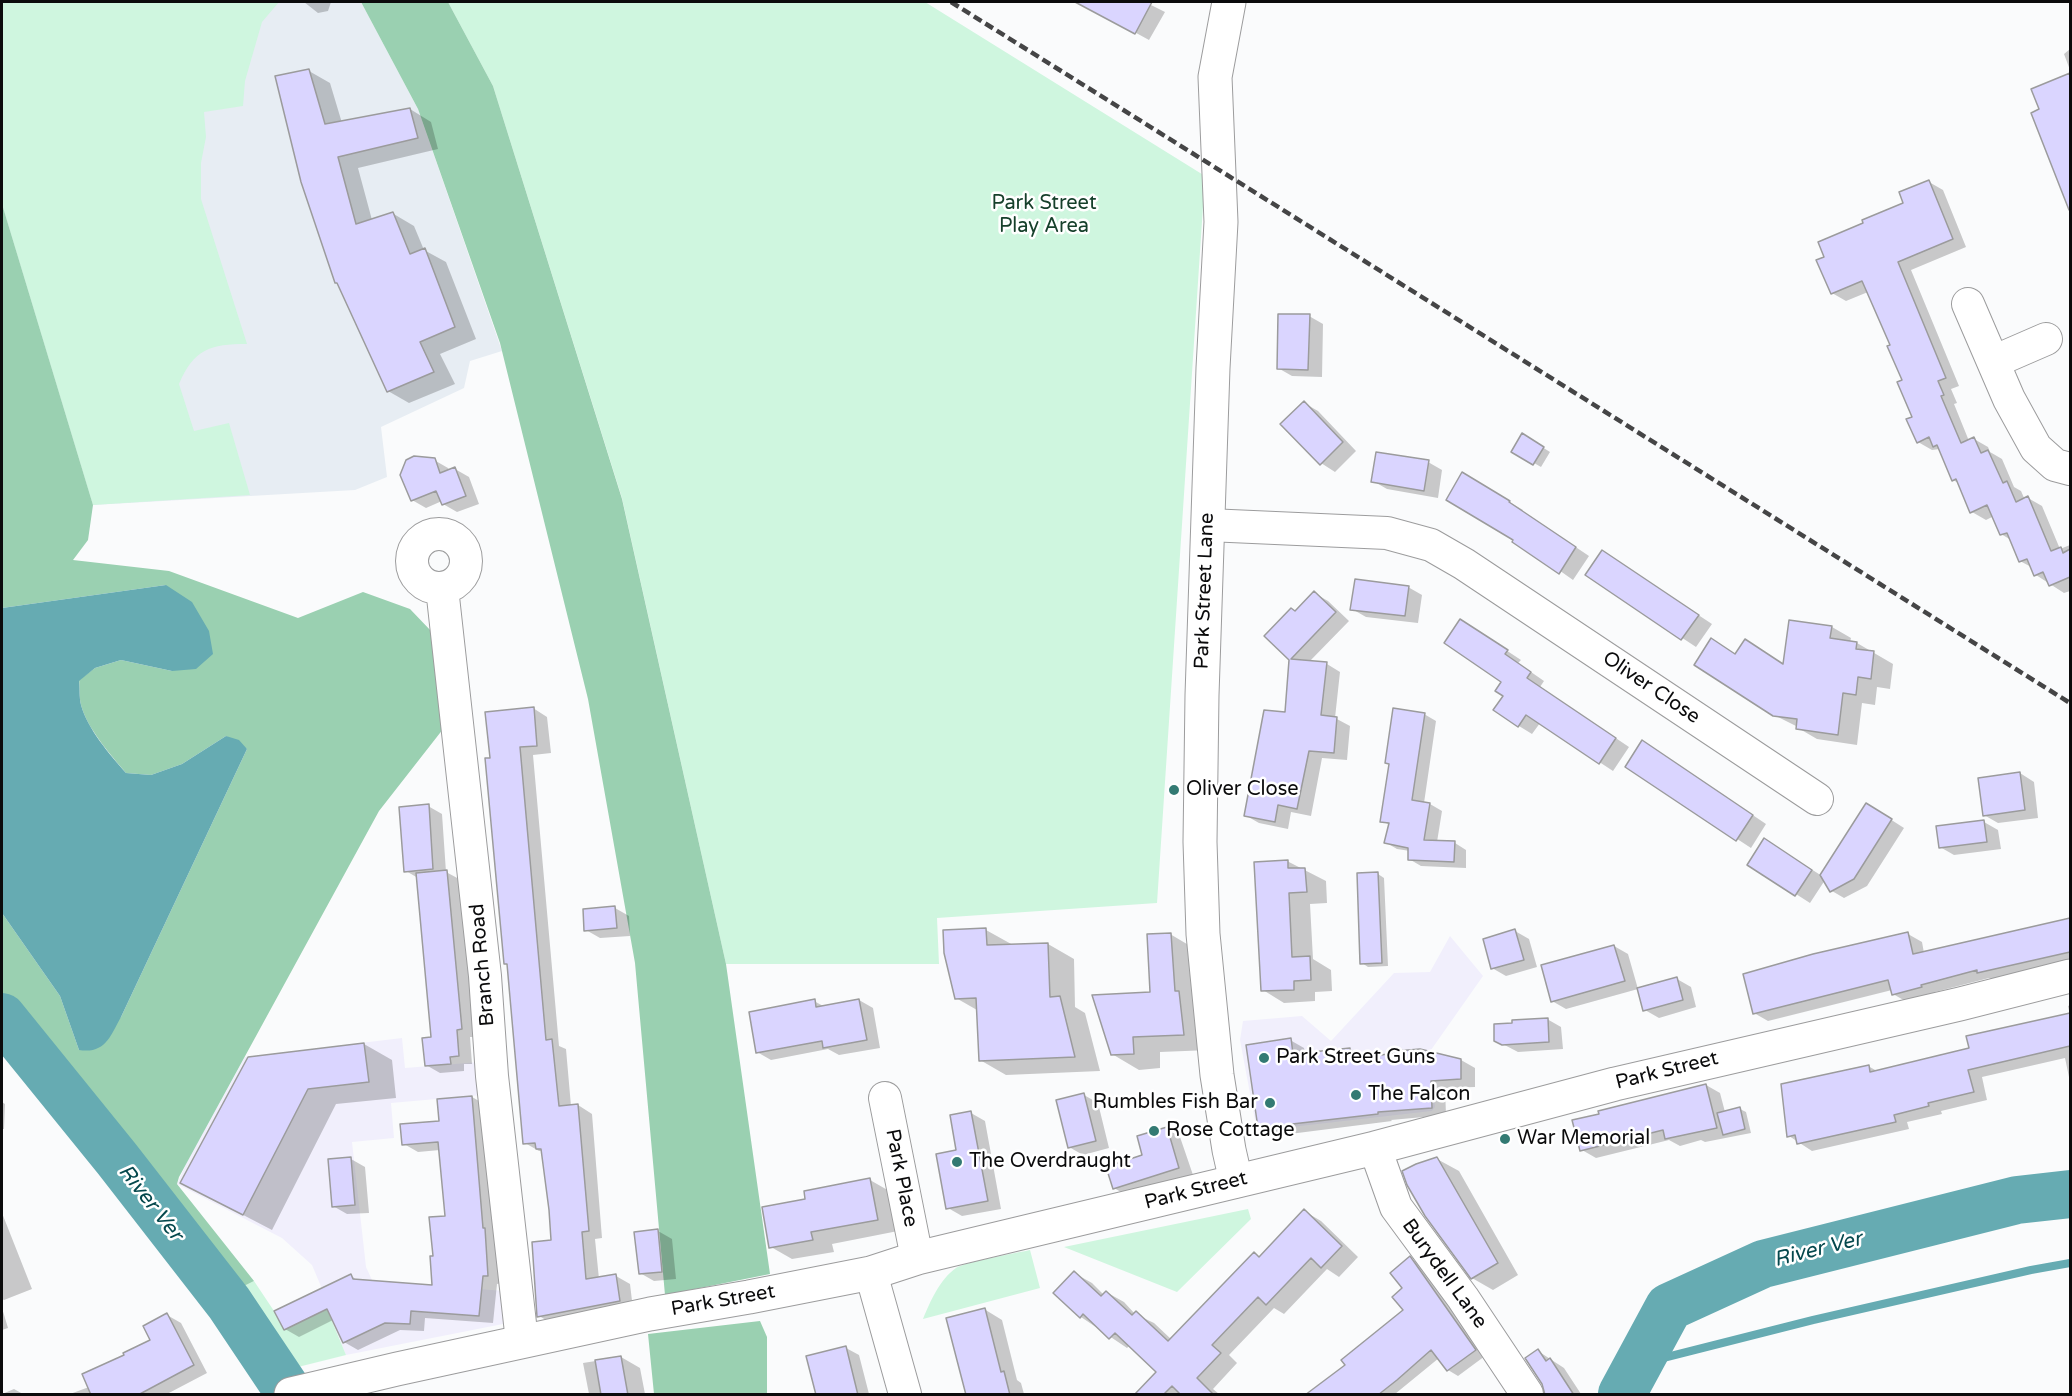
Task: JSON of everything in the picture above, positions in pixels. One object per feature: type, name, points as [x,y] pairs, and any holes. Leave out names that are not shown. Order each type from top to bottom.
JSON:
[{"type":"main road","name":"Park Street Lane","points":[[1229,2],[1215,77],[1221,222],[1213,368],[1200,842],[1203,934],[1217,1075],[1236,1181]]},
{"type":"main road","name":"Park Street","points":[[304,1391],[650,1314],[749,1298],[871,1273],[917,1258],[1375,1148],[1626,1081],[1960,1004],[2070,976]]},
{"type":"street","points":[[1968,304],[2009,399],[2036,448],[2055,465],[2070,469]]},
{"type":"street","points":[[1993,362],[2046,339]]},
{"type":"street","name":"Oliver Close","points":[[1208,525],[1387,533],[1431,545],[1474,571],[1817,799]]},
{"type":"street","name":"Branch Road","points":[[442,588],[485,976],[492,1076],[522,1341]]},
{"type":"street","name":"Park Place","points":[[885,1098],[917,1258]]},
{"type":"street","name":"Burydell Lane","points":[[1375,1148],[1396,1207],[1463,1298],[1527,1395]]},
{"type":"street","points":[[871,1273],[905,1395]]},
{"type":"shaded area","points":[[2,2],[361,2],[418,109],[502,351],[470,361],[464,388],[381,427],[387,477],[355,490],[93,505],[2,204]]},
{"type":"shaded area","points":[[1450,936],[1483,976],[1431,1050],[1435,1107],[1432,1111],[1257,1131],[1240,1040],[1243,1021],[1302,1016],[1331,1041],[1394,973],[1430,972]]},
{"type":"shaded area","points":[[402,1038],[405,1068],[479,1062],[482,1095],[391,1103],[394,1138],[352,1142],[366,1267],[372,1280],[504,1291],[508,1323],[346,1355],[312,1265],[282,1238],[177,1184],[245,1057]]},
{"type":"green space","points":[[2,2],[279,2],[262,22],[245,81],[243,106],[204,112],[206,137],[201,163],[201,199],[247,344],[223,345],[205,351],[191,363],[179,384],[194,431],[229,423],[250,495],[93,505],[2,204]]},
{"type":"green space","points":[[361,2],[448,2],[493,86],[622,499],[726,964],[770,1274],[665,1295],[635,963],[588,699],[500,343],[418,109]]},
{"type":"green space","name":"Park Street Play Area","points":[[448,2],[925,2],[1205,176],[1157,903],[937,918],[939,964],[726,964],[622,498],[493,86]]},
{"type":"green space","points":[[2,204],[93,505],[88,540],[73,560],[169,571],[298,618],[363,592],[410,609],[432,632],[447,724],[379,811],[179,1177],[177,1184],[254,1281],[232,1292],[162,1196],[2,995],[2,913],[60,996],[79,1050],[121,1017],[247,749],[226,736],[182,764],[151,775],[126,773],[88,723],[81,705],[79,680],[95,668],[121,660],[172,671],[166,585],[2,608]]},
{"type":"green space","points":[[1248,1209],[1251,1219],[1177,1292],[1064,1247]]},
{"type":"green space","points":[[1030,1250],[1040,1288],[923,1319],[940,1284],[956,1268],[980,1260]]},
{"type":"green space","points":[[254,1281],[284,1330],[327,1309],[346,1355],[282,1371],[232,1292]]},
{"type":"green space","points":[[760,1321],[767,1337],[767,1394],[654,1394],[648,1334]]},
{"type":"water","points":[[166,585],[192,602],[209,631],[213,654],[196,669],[172,671],[121,660],[95,668],[79,681],[81,705],[88,723],[106,750],[126,773],[151,775],[182,764],[226,736],[239,740],[247,749],[121,1017],[101,1047],[88,1051],[79,1050],[60,996],[2,913],[2,608]]},
{"type":"building","points":[[1075,2],[1152,2],[1135,34]]},
{"type":"building","points":[[309,69],[325,124],[410,108],[418,138],[338,157],[356,224],[393,212],[410,254],[425,248],[455,327],[420,342],[434,372],[387,392],[337,283],[335,283],[301,182],[275,76]]},
{"type":"building","points":[[2070,73],[2069,210],[2031,113],[2039,109],[2031,89]]},
{"type":"building","points":[[1929,180],[1953,239],[1898,262],[1946,378],[1938,381],[1944,395],[1941,396],[1961,443],[1974,437],[1981,453],[1988,450],[2003,483],[2007,481],[2016,502],[2028,496],[2051,551],[2061,547],[2063,553],[2070,549],[2070,577],[2049,586],[2043,572],[2034,576],[2027,559],[2019,562],[2007,533],[2000,535],[1987,505],[1970,513],[1956,479],[1952,481],[1937,445],[1933,447],[1929,437],[1917,443],[1906,419],[1912,417],[1897,382],[1902,380],[1887,346],[1890,345],[1862,281],[1831,294],[1816,260],[1824,257],[1818,242],[1903,203],[1899,192]]},
{"type":"building","points":[[1278,314],[1310,314],[1308,370],[1277,369]]},
{"type":"building","points":[[1304,401],[1343,442],[1320,465],[1280,424]]},
{"type":"building","points":[[1522,433],[1544,447],[1533,465],[1511,452]]},
{"type":"building","points":[[1376,452],[1429,460],[1424,491],[1371,482]]},
{"type":"building","points":[[414,456],[435,458],[440,473],[455,467],[466,496],[442,505],[436,491],[411,501],[400,475],[406,460]]},
{"type":"building","points":[[1462,472],[1510,501],[1576,547],[1559,574],[1512,542],[1513,540],[1446,500]]},
{"type":"building","points":[[1602,550],[1699,615],[1681,640],[1585,575]]},
{"type":"building","points":[[1355,579],[1409,586],[1405,616],[1350,610]]},
{"type":"building","points":[[1314,591],[1336,612],[1291,659],[1327,662],[1321,715],[1337,717],[1334,753],[1309,751],[1297,809],[1278,805],[1275,822],[1244,816],[1264,710],[1285,712],[1289,660],[1264,636],[1291,608],[1295,611]]},
{"type":"building","points":[[1460,619],[1508,650],[1505,654],[1531,672],[1527,678],[1616,738],[1599,764],[1526,715],[1518,727],[1493,710],[1503,696],[1495,691],[1501,682],[1444,643]]},
{"type":"building","points":[[1789,620],[1832,626],[1830,638],[1857,642],[1856,649],[1874,651],[1871,679],[1858,677],[1856,695],[1843,693],[1838,735],[1796,729],[1797,719],[1773,716],[1694,665],[1711,638],[1735,654],[1745,639],[1783,664]]},
{"type":"building","points":[[534,707],[537,746],[520,747],[546,1040],[552,1039],[559,1106],[578,1104],[589,1231],[582,1232],[586,1279],[616,1274],[620,1301],[537,1317],[532,1242],[551,1240],[549,1210],[541,1149],[536,1149],[535,1143],[523,1144],[485,758],[490,758],[485,712]]},
{"type":"building","points":[[1393,708],[1425,713],[1412,800],[1430,803],[1424,840],[1455,841],[1454,862],[1408,860],[1408,848],[1384,843],[1389,823],[1380,822],[1389,764],[1385,763]]},
{"type":"building","points":[[1642,740],[1753,815],[1736,841],[1625,767]]},
{"type":"building","points":[[2020,772],[2025,810],[1983,816],[1978,778]]},
{"type":"building","points":[[1866,803],[1892,819],[1854,879],[1830,892],[1820,875]]},
{"type":"building","points":[[429,804],[433,869],[404,872],[399,807]]},
{"type":"building","points":[[1984,820],[1987,842],[1939,848],[1936,826]]},
{"type":"building","points":[[1764,838],[1812,870],[1795,896],[1747,865]]},
{"type":"building","points":[[1288,860],[1288,868],[1305,868],[1307,892],[1289,893],[1292,957],[1310,956],[1311,980],[1294,981],[1294,990],[1261,991],[1254,862]]},
{"type":"building","points":[[447,870],[462,1029],[457,1030],[459,1056],[450,1057],[451,1064],[425,1066],[422,1038],[431,1037],[416,873]]},
{"type":"building","points":[[1378,872],[1382,963],[1360,964],[1357,873]]},
{"type":"building","points":[[615,906],[617,928],[584,931],[583,909]]},
{"type":"building","points":[[2070,918],[2070,952],[1977,973],[1977,970],[1892,995],[1888,980],[1753,1014],[1743,974],[1813,954],[1908,932],[1913,954]]},
{"type":"building","points":[[986,928],[987,945],[1048,943],[1050,997],[1060,996],[1075,1057],[979,1061],[976,998],[955,999],[944,953],[943,930]]},
{"type":"building","points":[[1515,929],[1524,960],[1491,969],[1483,939]]},
{"type":"building","points":[[1171,933],[1175,991],[1179,991],[1184,1035],[1133,1037],[1134,1054],[1111,1055],[1092,995],[1150,992],[1147,934]]},
{"type":"building","points":[[1614,945],[1625,981],[1551,1002],[1541,965]]},
{"type":"building","points":[[1677,977],[1683,1000],[1643,1011],[1637,988]]},
{"type":"building","points":[[815,999],[816,1007],[859,999],[867,1040],[823,1048],[822,1041],[756,1053],[749,1012]]},
{"type":"building","points":[[2070,1013],[2070,1046],[1968,1070],[1974,1092],[1928,1103],[1929,1106],[1894,1115],[1896,1122],[1797,1144],[1795,1135],[1787,1137],[1781,1084],[1869,1065],[1870,1072],[1969,1048],[1966,1036]]},
{"type":"building","points":[[1548,1018],[1549,1042],[1502,1045],[1494,1041],[1494,1024],[1512,1023],[1512,1020]]},
{"type":"building","points":[[1291,1038],[1293,1054],[1350,1048],[1351,1059],[1420,1049],[1461,1059],[1461,1079],[1431,1081],[1432,1108],[1378,1112],[1378,1114],[1258,1128],[1246,1045]]},
{"type":"building","points":[[364,1043],[369,1082],[308,1089],[243,1215],[180,1183],[248,1057]]},
{"type":"building","points":[[1706,1084],[1717,1128],[1665,1139],[1663,1130],[1580,1151],[1572,1120],[1599,1114],[1598,1111]]},
{"type":"building","points":[[1084,1093],[1096,1141],[1068,1148],[1056,1100]]},
{"type":"building","points":[[472,1096],[488,1276],[483,1276],[479,1316],[411,1311],[410,1324],[385,1323],[343,1343],[327,1309],[284,1330],[274,1311],[351,1274],[353,1279],[432,1285],[430,1256],[433,1256],[429,1217],[445,1216],[438,1142],[402,1145],[400,1124],[439,1121],[437,1099]]},
{"type":"building","points":[[1740,1107],[1745,1129],[1723,1135],[1717,1113]]},
{"type":"building","name":"The Overdraught","points":[[971,1111],[988,1201],[946,1209],[936,1154],[956,1150],[950,1115]]},
{"type":"building","points":[[1167,1127],[1179,1168],[1113,1189],[1106,1167],[1142,1155],[1137,1136]]},
{"type":"building","points":[[351,1157],[355,1205],[332,1207],[328,1159]]},
{"type":"building","points":[[1437,1157],[1498,1263],[1471,1279],[1425,1216],[1407,1185],[1402,1171]]},
{"type":"building","points":[[870,1178],[878,1220],[811,1232],[813,1240],[769,1248],[762,1207],[805,1199],[804,1191]]},
{"type":"building","points":[[1304,1209],[1342,1246],[1321,1268],[1311,1258],[1266,1305],[1258,1297],[1212,1345],[1221,1353],[1197,1378],[1214,1395],[1181,1395],[1172,1386],[1163,1395],[1134,1395],[1156,1372],[1115,1333],[1109,1339],[1083,1314],[1080,1318],[1053,1293],[1074,1271],[1101,1296],[1106,1291],[1132,1315],[1136,1311],[1168,1341],[1254,1252],[1259,1257]]},
{"type":"building","points":[[658,1229],[662,1272],[639,1274],[634,1232]]},
{"type":"building","points":[[1410,1256],[1476,1350],[1447,1371],[1431,1350],[1378,1395],[1305,1395],[1345,1365],[1341,1360],[1403,1310],[1392,1297],[1402,1288],[1390,1273]]},
{"type":"building","points":[[985,1308],[1001,1372],[1004,1371],[1010,1395],[966,1395],[946,1318]]},
{"type":"building","points":[[167,1313],[194,1365],[138,1395],[91,1395],[82,1374],[150,1340],[143,1326]]},
{"type":"building","points":[[846,1346],[858,1395],[816,1395],[806,1356]]},
{"type":"building","points":[[1538,1349],[1546,1361],[1550,1358],[1574,1395],[1545,1395],[1542,1384],[1525,1358]]},
{"type":"building","points":[[621,1356],[628,1395],[601,1395],[595,1360]]},
{"type":"waterway","name":"River Ver","points":[[2,1017],[229,1303],[290,1394]]},
{"type":"waterway","name":"River Ver","points":[[1622,1394],[1669,1307],[1763,1264],[2017,1200],[2070,1194]]},
{"type":"waterway","name":"River Ver","points":[[1632,1394],[1663,1358],[1813,1320],[2070,1263]]},
{"type":"railway","points":[[951,2],[2070,703]]},
{"type":"place","name":"Oliver Close","points":[[1174,790]]},
{"type":"place","name":"Park Street Guns","points":[[1264,1058]]},
{"type":"place","name":"The Falcon","points":[[1356,1095]]},
{"type":"place","name":"Rumbles Fish Bar","points":[[1270,1103]]},
{"type":"place","name":"Rose Cottage","points":[[1154,1131]]},
{"type":"place","name":"War Memorial","points":[[1505,1139]]},
{"type":"place","name":"The Overdraught","points":[[957,1162]]}]
